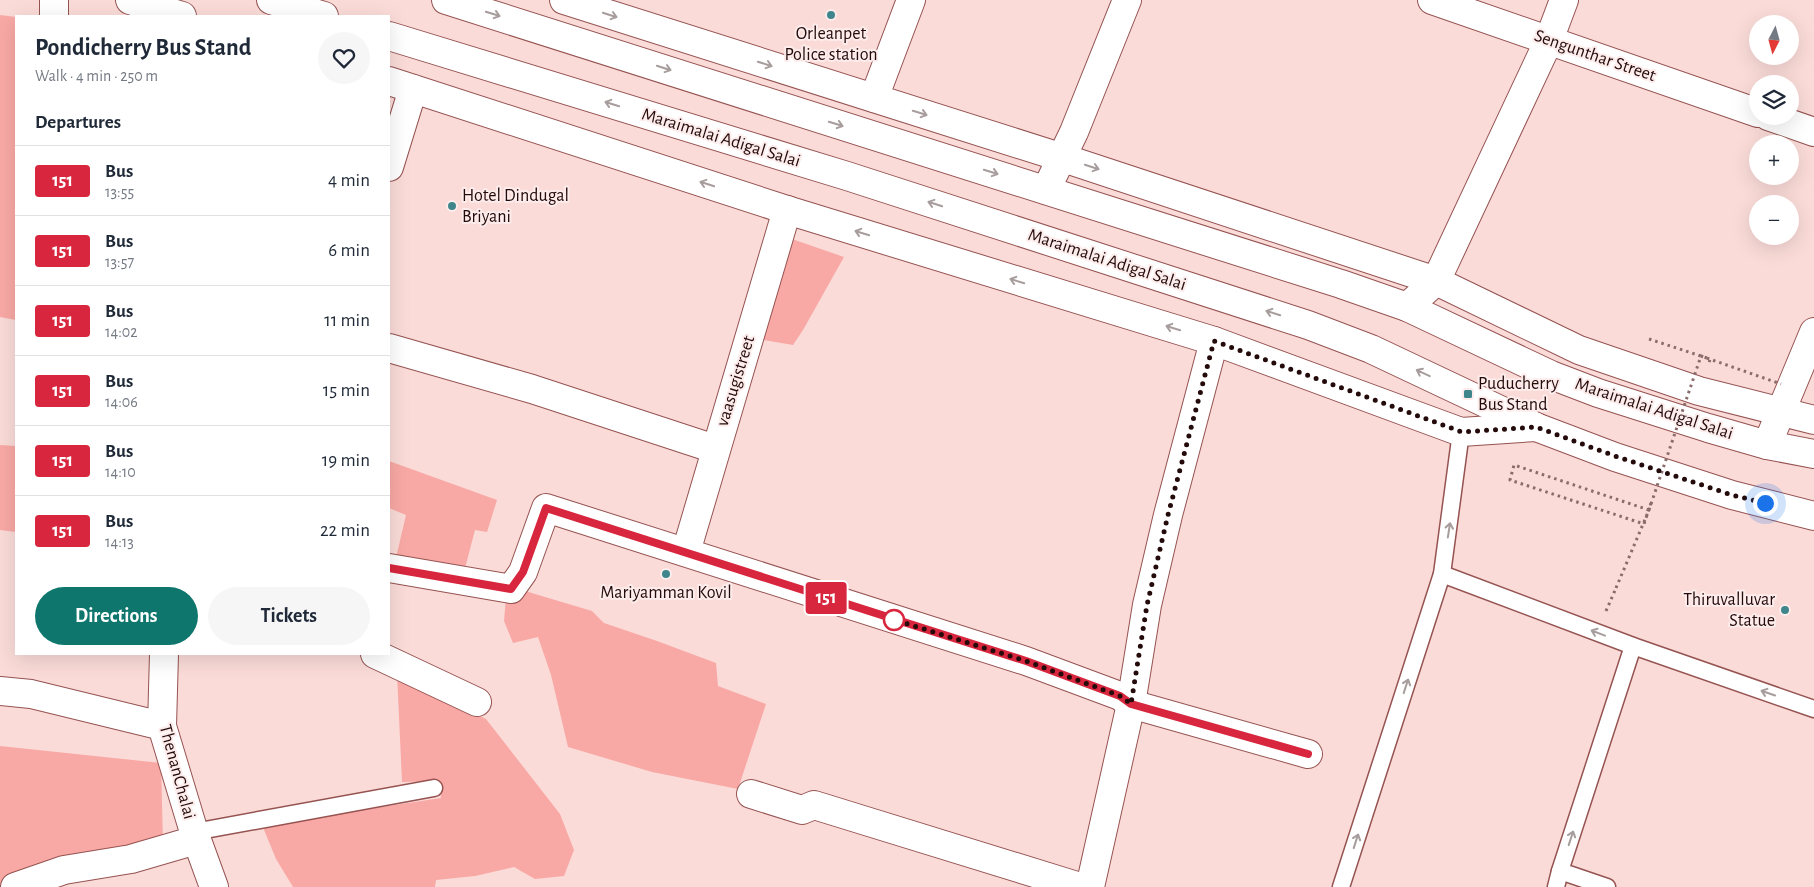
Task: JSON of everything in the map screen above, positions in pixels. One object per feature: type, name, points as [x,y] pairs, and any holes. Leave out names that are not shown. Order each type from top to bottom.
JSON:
[{"type":"street","points":[[54,0],[54,15]]},
{"type":"street","points":[[130,0],[179,15]]},
{"type":"street","points":[[271,0],[321,15]]},
{"type":"street","name":"Maraimalai Adigal Salai","points":[[446,0],[630,57],[1407,307],[1552,375],[1598,394],[1767,445],[1814,454]]},
{"type":"street","points":[[564,0],[1060,157],[1436,281],[1579,350],[1699,391],[1814,420]]},
{"type":"street","points":[[874,98],[911,0]]},
{"type":"street","points":[[1046,190],[1060,157],[1074,132],[1127,0]]},
{"type":"street","name":"Sengunthar Street","points":[[1432,0],[1749,110]]},
{"type":"street","points":[[1407,307],[1436,281],[1549,40],[1564,0]]},
{"type":"street","points":[[630,57],[640,24]]},
{"type":"street","name":"Maraimalai Adigal Salai","points":[[390,36],[847,176],[1308,325],[1372,349],[1536,427],[1615,456],[1732,495],[1814,516]]},
{"type":"street","points":[[805,114],[815,80]]},
{"type":"street","points":[[390,160],[401,85],[787,210],[1214,341],[1462,432],[1536,427]]},
{"type":"street","points":[[1794,125],[1814,132]]},
{"type":"street","name":"vaasugistreet","points":[[686,552],[787,210]]},
{"type":"street","points":[[1767,445],[1814,332]]},
{"type":"street","points":[[1090,887],[1131,704],[1147,605],[1168,515],[1214,341]]},
{"type":"street","points":[[390,348],[532,389],[715,449]]},
{"type":"street","points":[[390,568],[511,589],[523,572],[546,508],[1026,661],[1120,696],[1131,704],[1308,754]]},
{"type":"street","name":"ThenanChalai","points":[[164,655],[162,726],[195,836],[214,887]]},
{"type":"street","points":[[377,655],[477,702]]},
{"type":"street","points":[[0,690],[31,694],[162,726]]},
{"type":"street","points":[[751,794],[802,810],[814,805],[1080,887]]},
{"type":"street","points":[[15,887],[64,870],[131,859],[195,836]]},
{"type":"lane","points":[[1341,887],[1442,574],[1462,432]]},
{"type":"lane","points":[[1442,574],[1633,646],[1814,708]]},
{"type":"lane","points":[[1556,887],[1633,646]]},
{"type":"lane","points":[[195,836],[434,788]]},
{"type":"lane","points":[[1560,871],[1606,887]]},
{"type":"path","points":[[1616,588],[1649,510],[1701,356],[1781,384]]},
{"type":"path","points":[[1631,520],[1510,480],[1514,464],[1649,510]]},
{"type":"shaded area","points":[[0,15],[15,17],[15,320],[0,317]]},
{"type":"shaded area","points":[[792,239],[844,257],[793,345],[757,339]]},
{"type":"shaded area","points":[[0,445],[15,446],[15,532],[0,530]]},
{"type":"shaded area","points":[[390,461],[497,500],[487,532],[475,530],[464,572],[395,562],[406,515],[390,508]]},
{"type":"shaded area","points":[[525,591],[592,611],[604,623],[716,663],[718,686],[766,704],[738,789],[652,772],[568,747],[551,675],[538,637],[513,643],[504,621],[506,597]]},
{"type":"shaded area","points":[[397,673],[486,719],[560,814],[574,850],[564,876],[535,879],[514,867],[475,876],[436,880],[435,887],[293,887],[276,859],[262,825],[441,798],[439,781],[402,782]]},
{"type":"shaded area","points":[[0,746],[161,763],[163,843],[40,869],[0,887]]},
{"type":"bus line","name":"151","points":[[390,568],[511,589],[523,572],[546,508],[1026,661],[1120,696],[1131,704],[1308,754]]},
{"type":"place","name":"Orleanpet Police station","points":[[831,15]]},
{"type":"place","name":"Hotel Dindugal Briyani","points":[[452,206]]},
{"type":"place","name":"Puducherry Bus Stand","points":[[1468,394]]},
{"type":"place","name":"Mariyamman Kovil","points":[[666,574]]},
{"type":"place","name":"Thiruvalluvar Statue","points":[[1785,610]]},
{"type":"route","points":[[894,620],[892,619],[1026,661],[1120,696],[1131,704],[1147,605],[1168,515],[1214,341],[1462,432],[1536,427],[1615,456],[1732,495],[1765,503]]}]
